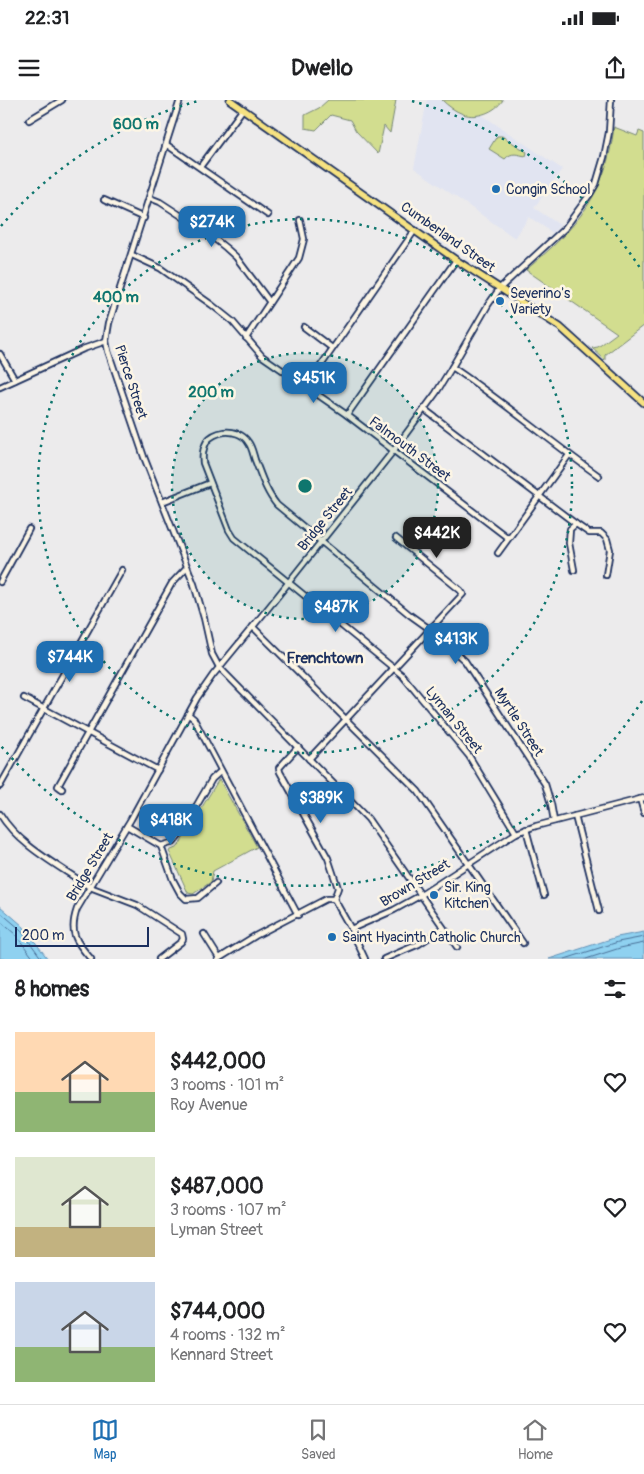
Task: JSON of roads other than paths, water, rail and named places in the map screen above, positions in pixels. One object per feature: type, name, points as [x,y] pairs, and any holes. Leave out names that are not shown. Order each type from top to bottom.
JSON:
[{"type":"main road","name":"Cumberland Street","points":[[230,100],[456,260],[563,329],[644,403]]},
{"type":"street","points":[[29,120],[62,100]]},
{"type":"street","name":"Pierce Street","points":[[180,100],[109,323],[106,341],[137,438],[202,609],[212,654],[219,667]]},
{"type":"street","name":"Bridge Street","points":[[91,959],[76,939],[73,924],[77,909],[127,826],[197,698],[219,667],[394,450],[452,367],[488,304],[500,288],[565,228],[590,194],[596,184],[604,157],[609,132],[611,100]]},
{"type":"street","points":[[200,167],[243,109]]},
{"type":"street","points":[[167,145],[268,215]]},
{"type":"street","points":[[150,198],[160,202],[220,242],[236,257],[270,302]]},
{"type":"street","points":[[104,200],[144,218]]},
{"type":"street","points":[[246,338],[301,254],[304,239],[300,220]]},
{"type":"street","points":[[306,387],[415,230]]},
{"type":"street","name":"Falmouth Street","points":[[132,255],[153,264],[208,302],[232,321],[262,356],[347,415],[508,538]]},
{"type":"street","points":[[347,415],[456,260]]},
{"type":"street","points":[[304,326],[332,348]]},
{"type":"street","points":[[0,387],[83,349],[106,341]]},
{"type":"street","points":[[0,354],[15,380]]},
{"type":"street","points":[[452,367],[599,476]]},
{"type":"street","points":[[424,409],[576,524],[589,533],[601,534],[607,539],[610,550],[606,574]]},
{"type":"street","name":"Myrtle Street","points":[[213,436],[221,432],[230,432],[245,438],[274,501],[466,661],[538,772],[549,794],[554,821]]},
{"type":"street","name":"Lyman Street","points":[[213,436],[206,442],[202,458],[210,483],[234,538],[395,668],[465,750],[516,833]]},
{"type":"street","points":[[498,553],[569,455]]},
{"type":"street","points":[[162,502],[210,483]]},
{"type":"street","points":[[574,570],[568,543],[570,529],[576,524]]},
{"type":"street","points":[[0,582],[29,529]]},
{"type":"street","points":[[309,759],[463,594],[396,538]]},
{"type":"street","points":[[62,789],[58,786],[172,583],[187,566]]},
{"type":"street","points":[[0,786],[122,570]]},
{"type":"street","points":[[252,627],[418,791],[523,943]]},
{"type":"street","points":[[219,667],[368,819],[457,947]]},
{"type":"street","points":[[24,698],[158,770]]},
{"type":"street","points":[[188,714],[194,719],[298,914]]},
{"type":"street","points":[[298,747],[279,768],[280,772],[328,858],[338,888],[334,899],[351,929],[364,959]]},
{"type":"street","points":[[161,846],[174,842],[212,779],[221,771]]},
{"type":"street","points":[[642,798],[644,813]]},
{"type":"street","name":"Brown Street","points":[[351,929],[394,910],[421,895],[516,833],[642,798]]},
{"type":"street","points":[[0,814],[18,837],[90,887],[137,906],[182,934],[183,939],[181,942],[159,959]]},
{"type":"street","points":[[575,816],[599,911]]},
{"type":"street","points":[[127,826],[161,846],[173,880],[180,893],[186,899],[198,898],[216,883]]},
{"type":"street","points":[[526,829],[544,895]]},
{"type":"street","points":[[204,934],[219,958],[255,936],[326,899],[334,899]]},
{"type":"street","points":[[384,959],[419,944],[443,928]]},
{"type":"water","points":[[0,906],[23,926],[48,959],[0,959]]},
{"type":"water","points":[[644,932],[644,959],[549,959],[617,937]]},
{"type":"place","name":"Congin School","points":[[496,189]]},
{"type":"place","name":"Severino's Variety","points":[[500,301]]},
{"type":"place","name":"Sir. King Kitchen","points":[[434,895]]},
{"type":"place","name":"Saint Hyacinth Catholic Church","points":[[332,937]]},
{"type":"district","name":"Frenchtown","points":[[325,658]]}]
